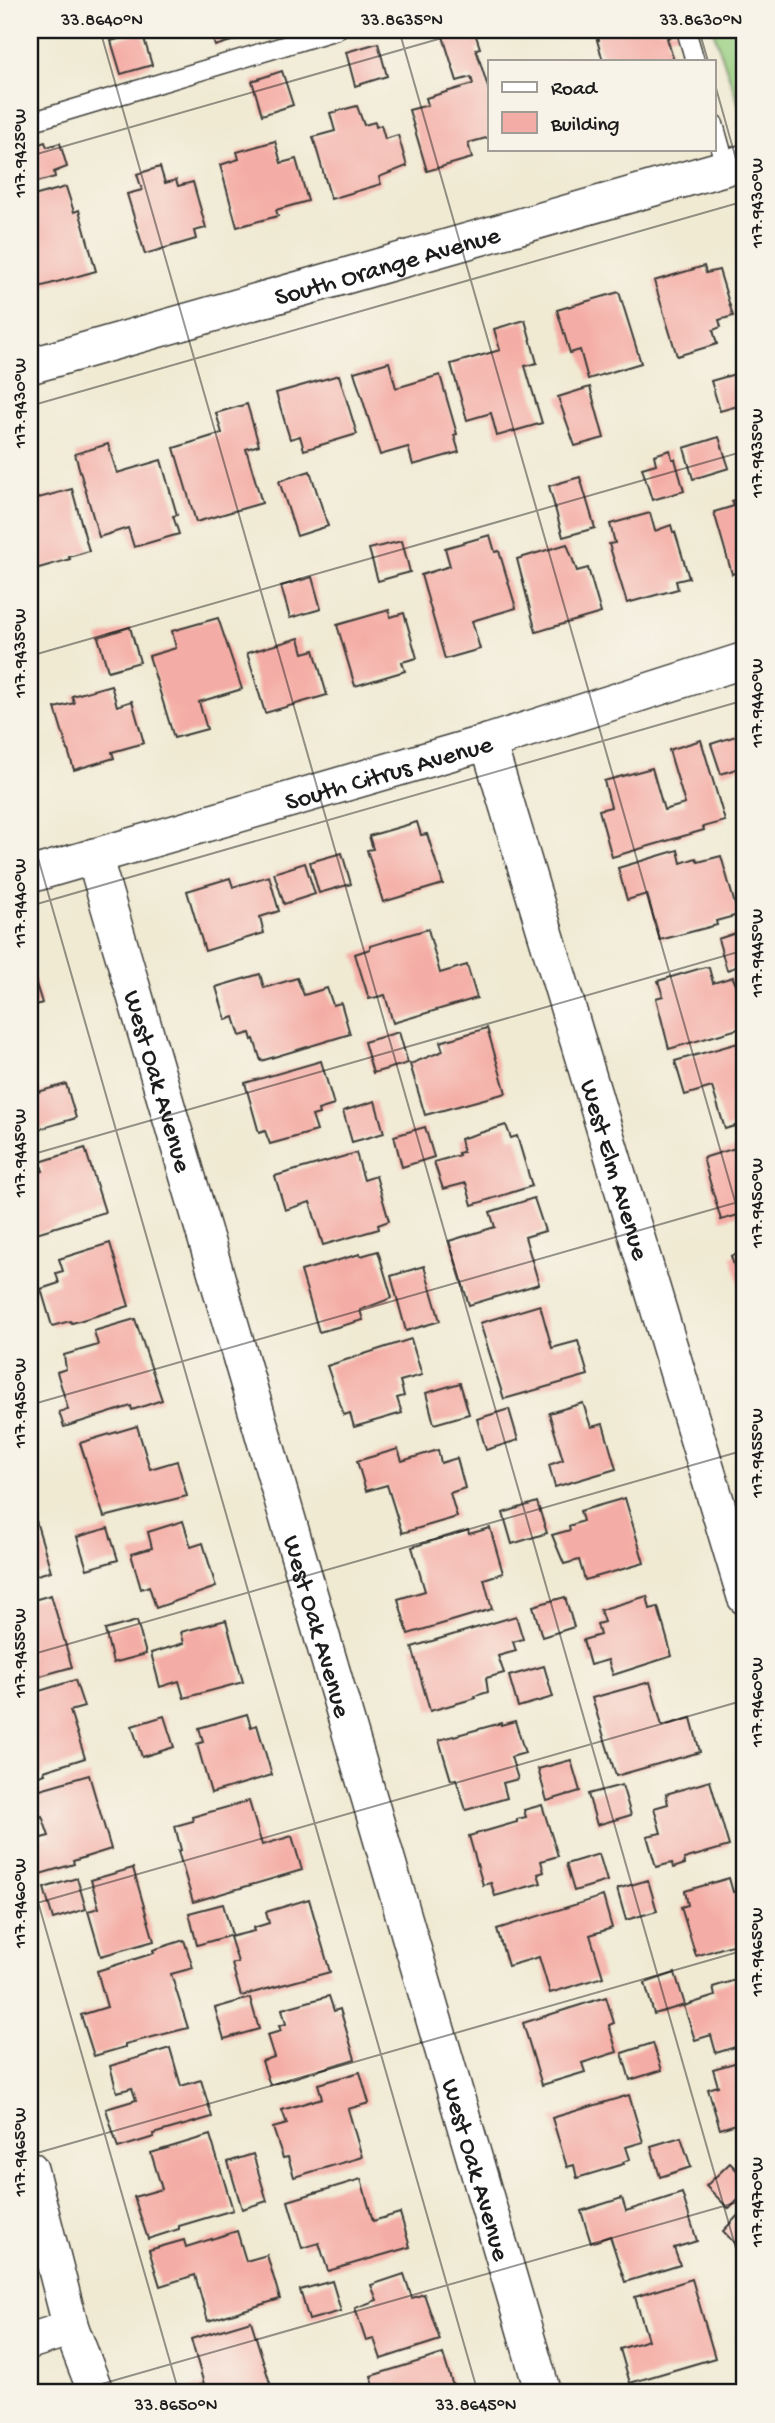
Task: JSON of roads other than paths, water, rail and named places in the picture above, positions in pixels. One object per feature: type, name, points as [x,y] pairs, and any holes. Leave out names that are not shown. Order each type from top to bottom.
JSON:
[{"type":"street","name":"South Orange Avenue","points":[[30,366],[736,165]]},
{"type":"street","name":"South Citrus Avenue","points":[[30,875],[488,742],[745,660]]},
{"type":"street","name":"West Elm Avenue","points":[[488,742],[745,1597]]},
{"type":"street","name":"West Oak Avenue","points":[[94,856],[543,2393]]},
{"type":"street","points":[[30,2169],[71,2328],[96,2393]]},
{"type":"street","points":[[30,2341],[71,2328]]},
{"type":"lane","points":[[30,122],[337,30]]},
{"type":"lane","points":[[686,30],[695,60]]},
{"type":"lane","points":[[716,128],[736,165]]}]
